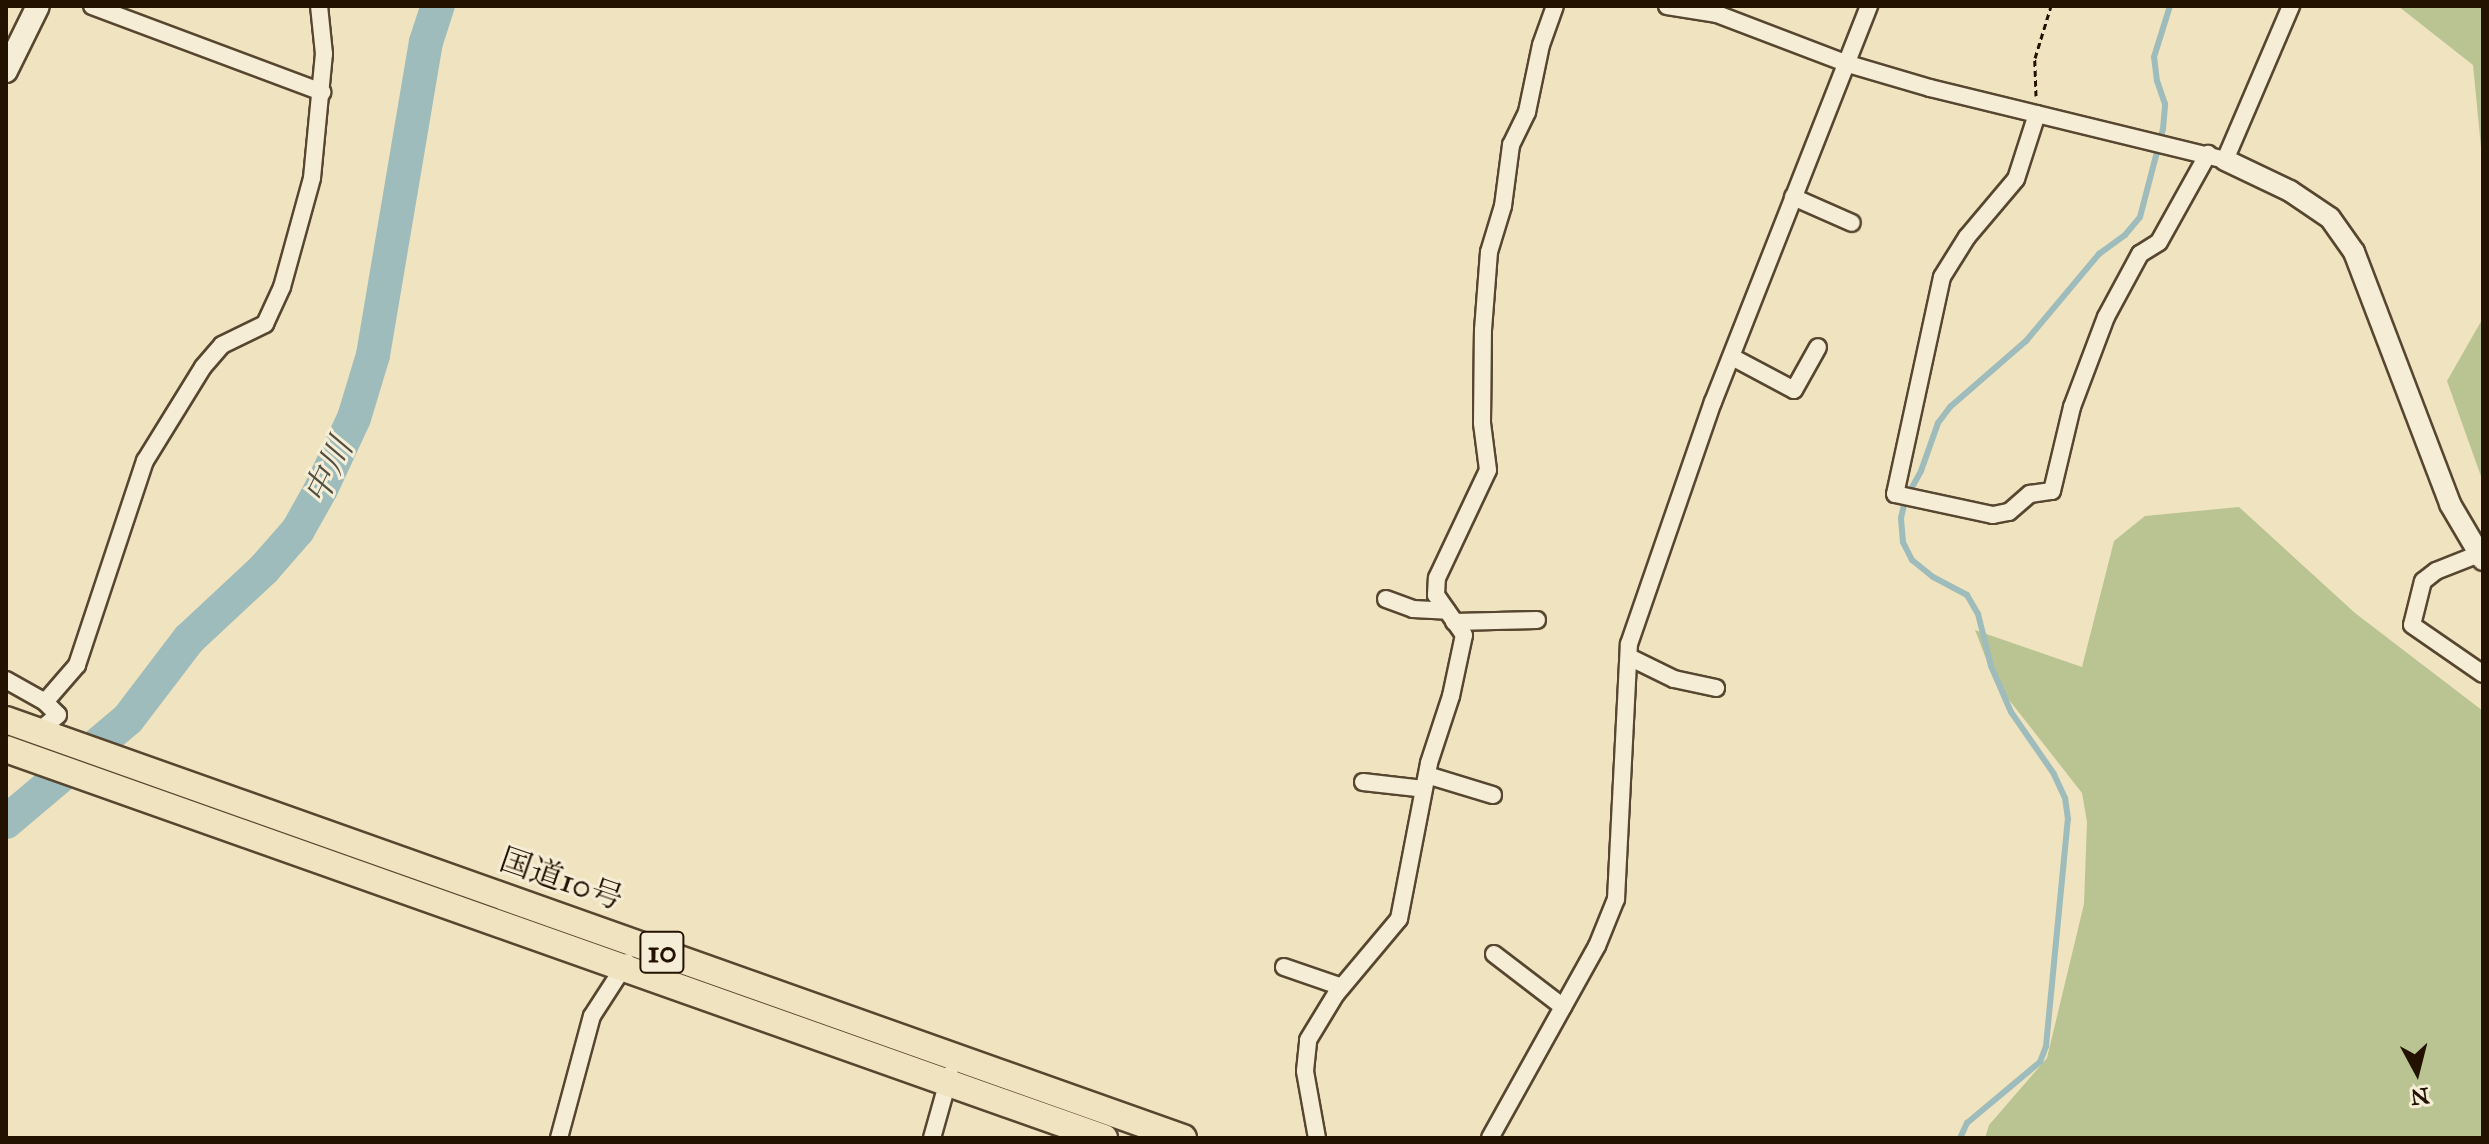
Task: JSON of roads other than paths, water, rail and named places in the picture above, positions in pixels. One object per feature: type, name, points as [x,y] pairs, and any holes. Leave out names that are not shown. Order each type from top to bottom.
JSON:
[{"type":"highway","name":"国道10号","points":[[6,720],[636,943],[952,1070],[1100,1137]]},
{"type":"highway","name":"国道10号","points":[[16,753],[623,969],[1183,1138]]},
{"type":"main road","points":[[6,71],[38,6]]},
{"type":"street","points":[[92,6],[322,92]]},
{"type":"street","points":[[45,702],[77,665],[145,461],[203,367],[222,345],[265,324],[282,287],[312,178],[324,54],[319,6]]},
{"type":"street","points":[[1317,1138],[1305,1071],[1308,1040],[1342,987],[1399,919],[1425,782],[1451,696],[1464,635],[1436,595],[1437,578],[1488,470],[1482,408],[1489,252],[1503,206],[1511,145],[1527,112],[1541,45],[1555,6]]},
{"type":"street","points":[[1667,6],[1717,14],[1845,63],[1930,88],[2216,157],[2290,191],[2330,218],[2354,252],[2450,504],[2481,557],[2436,571],[2423,581],[2412,625],[2483,674]]},
{"type":"street","points":[[1490,1138],[1597,946],[1616,899],[1629,644],[1732,357],[1869,6]]},
{"type":"street","points":[[2037,114],[2016,179],[1967,237],[1942,277],[1895,494],[1993,515],[2009,512],[2030,494],[2052,491],[2072,407],[2106,317],[2140,254],[2159,242],[2216,157],[2291,6]]},
{"type":"street","points":[[1793,197],[1852,223]]},
{"type":"street","points":[[1732,357],[1794,390],[1818,347]]},
{"type":"street","points":[[1386,599],[1413,609],[1451,616],[1537,620]]},
{"type":"street","points":[[1629,657],[1674,679],[1716,688]]},
{"type":"street","points":[[6,680],[45,702],[58,715],[44,734]]},
{"type":"street","points":[[1363,782],[1425,782],[1493,795]]},
{"type":"street","points":[[559,1138],[592,1016],[636,943]]},
{"type":"street","points":[[1494,954],[1563,1007]]},
{"type":"street","points":[[1284,967],[1342,987]]},
{"type":"street","points":[[932,1138],[952,1070]]},
{"type":"waterway","name":"中川","points":[[6,822],[128,719],[189,639],[264,569],[298,530],[321,489],[354,418],[373,355],[426,42],[438,6]]},
{"type":"waterway","points":[[1960,1138],[1967,1123],[2040,1062],[2046,1046],[2068,819],[2065,798],[2054,774],[2011,712],[1991,666],[1978,614],[1967,595],[1933,577],[1912,560],[1903,542],[1901,518],[1905,500],[1921,471],[1938,423],[1950,407],[2026,341],[2099,254],[2125,235],[2140,217],[2163,129],[2165,104],[2157,81],[2154,57],[2170,6]]}]
